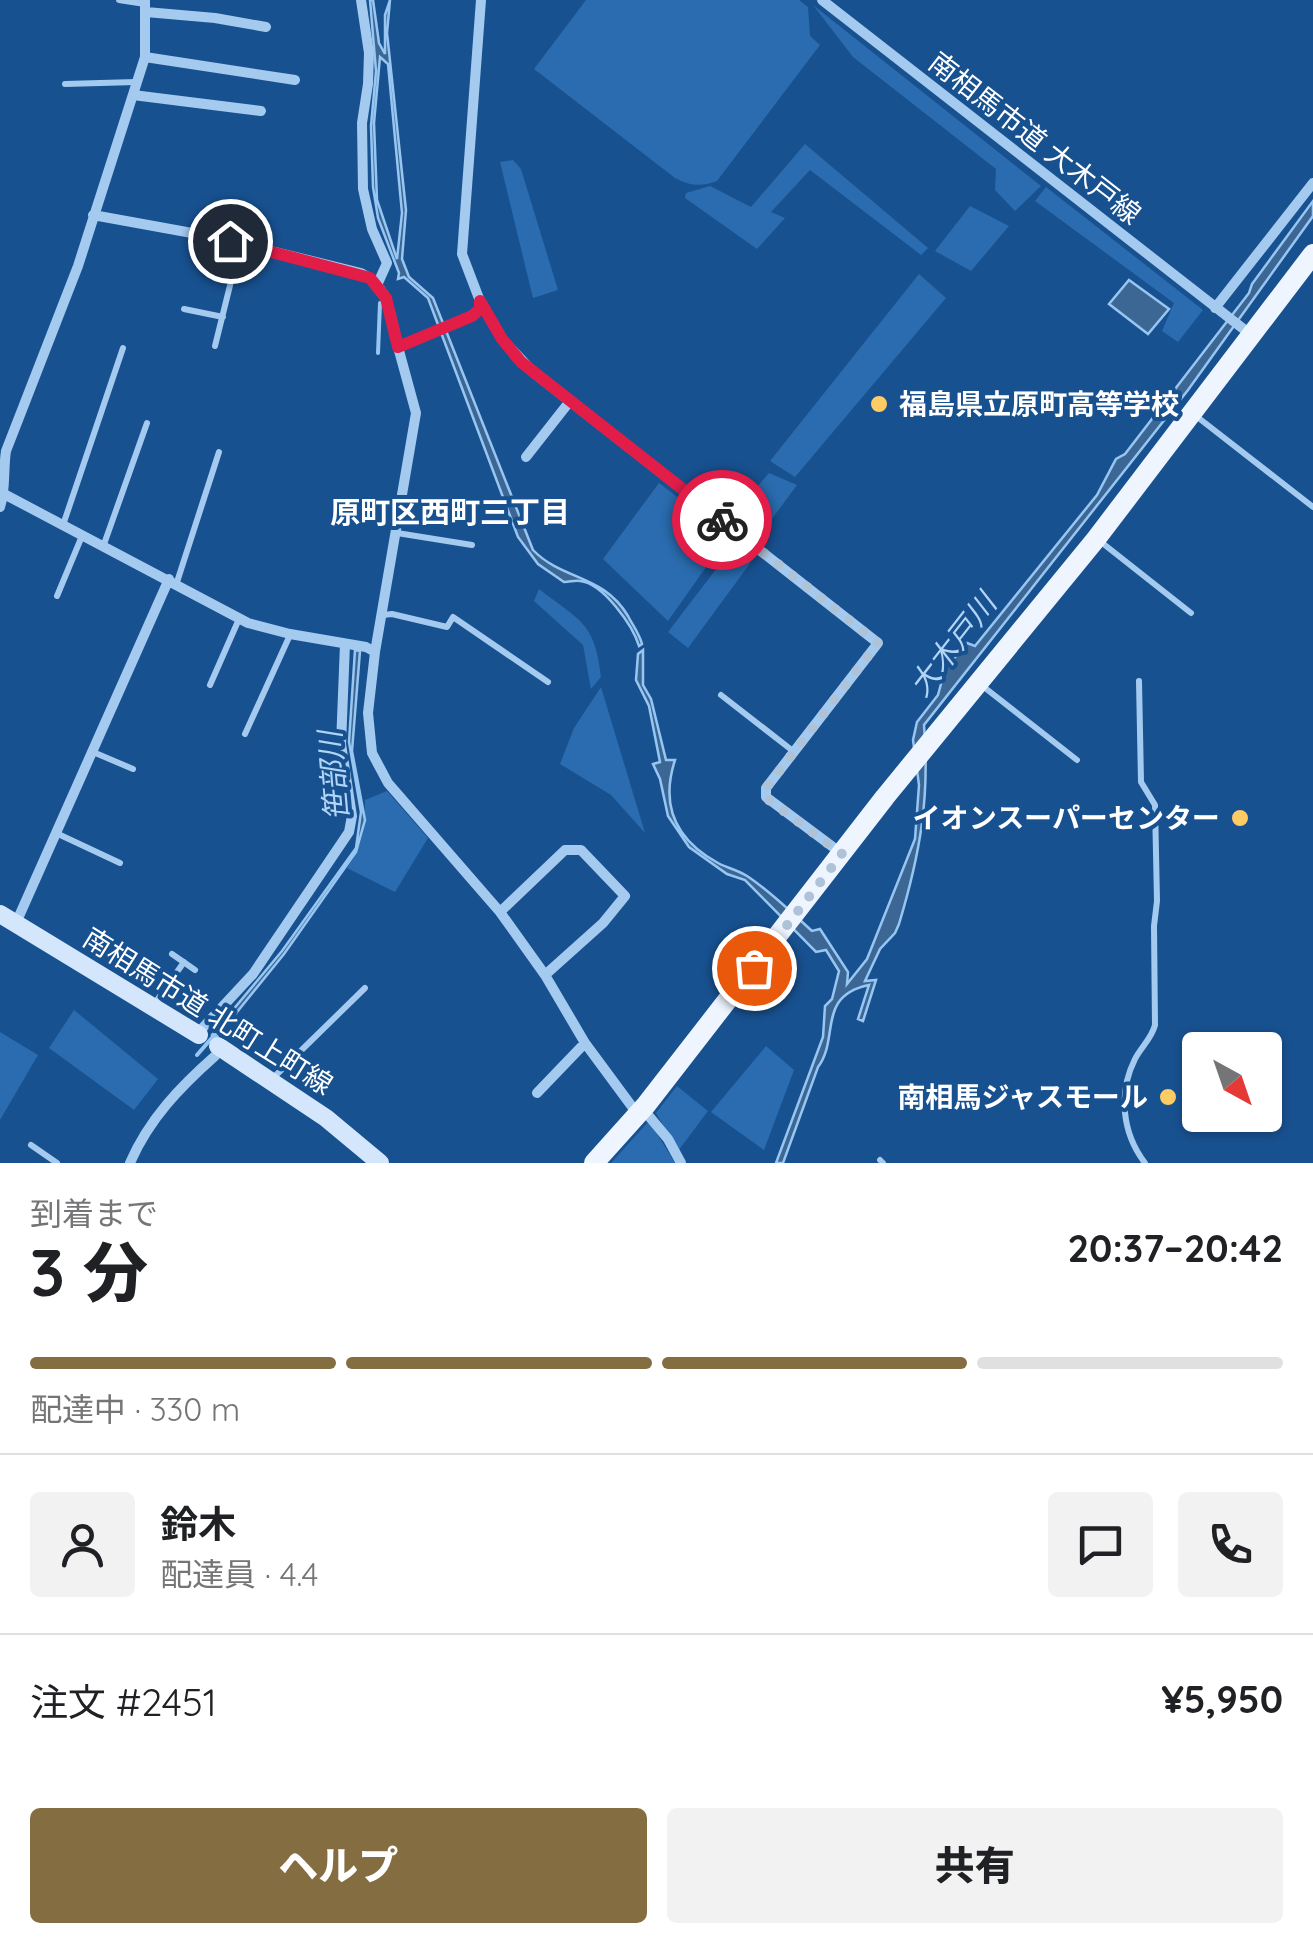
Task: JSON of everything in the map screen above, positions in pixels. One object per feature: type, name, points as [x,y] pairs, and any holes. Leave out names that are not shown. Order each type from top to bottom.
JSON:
[{"type":"main road","points":[[594,1163],[1096,539],[1247,332],[1313,254]]},
{"type":"street","points":[[361,0],[368,53],[362,123],[363,189],[372,229],[387,263],[378,284]]},
{"type":"street","points":[[482,0],[462,254],[480,301],[521,362],[878,643],[766,788],[766,798],[842,854]]},
{"type":"street","name":"南相馬市道 大木戸線","points":[[822,0],[1247,332]]},
{"type":"street","points":[[0,507],[6,451],[68,294],[145,57],[146,5],[266,27]]},
{"type":"street","points":[[145,57],[295,80]]},
{"type":"street","points":[[133,95],[261,110]]},
{"type":"street","points":[[1218,309],[1313,183]]},
{"type":"street","points":[[93,215],[361,273],[378,284],[386,298],[416,413],[383,615],[370,649],[368,713],[376,763],[397,793],[500,912],[586,1043],[668,1140],[680,1163]]},
{"type":"street","points":[[398,347],[476,313],[480,301]]},
{"type":"street","points":[[526,457],[570,402]]},
{"type":"street","points":[[4,494],[240,618],[290,634],[370,649]]},
{"type":"street","points":[[8,918],[56,834],[173,581]]},
{"type":"street","points":[[198,1034],[253,974],[349,832],[352,816],[341,744],[348,644]]},
{"type":"street","points":[[500,912],[565,850],[575,847],[625,896],[603,923],[545,976]]},
{"type":"street","name":"南相馬市道 北町上町線","points":[[8,918],[198,1034],[217,1051],[271,1080],[326,1118],[380,1163]]},
{"type":"street","points":[[537,1094],[586,1043]]},
{"type":"street","points":[[130,1163],[138,1143],[159,1113],[217,1051]]},
{"type":"lane","points":[[119,0],[146,5]]},
{"type":"lane","points":[[65,84],[137,82]]},
{"type":"lane","points":[[216,346],[241,244]]},
{"type":"lane","points":[[184,309],[223,317]]},
{"type":"lane","points":[[63,526],[123,348]]},
{"type":"lane","points":[[1191,412],[1313,506]]},
{"type":"lane","points":[[103,547],[147,423]]},
{"type":"lane","points":[[173,581],[219,452]]},
{"type":"lane","points":[[397,533],[472,545]]},
{"type":"lane","points":[[57,596],[82,536]]},
{"type":"lane","points":[[1096,539],[1191,613]]},
{"type":"lane","points":[[383,615],[447,627],[453,618],[548,682]]},
{"type":"lane","points":[[210,686],[240,618]]},
{"type":"lane","points":[[245,734],[290,634]]},
{"type":"lane","points":[[1138,681],[1141,782],[1155,804],[1155,1025],[1134,1060],[1123,1094],[1129,1136],[1145,1163]]},
{"type":"lane","points":[[979,683],[1076,760]]},
{"type":"lane","points":[[720,695],[794,752]]},
{"type":"lane","points":[[92,752],[133,769]]},
{"type":"lane","points":[[56,834],[120,863]]},
{"type":"lane","points":[[172,954],[195,970]]},
{"type":"lane","points":[[153,1006],[184,962]]},
{"type":"lane","points":[[271,1080],[366,988]]},
{"type":"lane","points":[[31,1145],[57,1163]]},
{"type":"shaded area","points":[[370,0],[385,54],[385,15],[390,0],[387,33],[406,210],[402,259],[409,277],[433,298],[533,550],[607,592],[628,616],[642,644],[639,646],[624,617],[607,597],[589,584],[564,582],[538,564],[518,537],[428,298],[404,277],[398,279],[378,218],[373,187],[371,126],[376,71]],"holes":[[[380,57],[388,64],[402,213],[397,259],[377,200],[374,123]]]},
{"type":"shaded area","points":[[586,0],[799,0],[808,7],[810,36],[820,45],[717,181],[691,184],[675,178],[534,69]]},
{"type":"shaded area","points":[[813,5],[1041,186],[1015,211],[995,190],[996,169],[853,57]]},
{"type":"shaded area","points":[[805,144],[928,248],[921,255],[810,170],[771,212],[785,218],[757,249],[685,198],[686,193],[710,186],[751,207]]},
{"type":"shaded area","points":[[513,160],[521,169],[558,290],[533,298],[500,162]]},
{"type":"shaded area","points":[[1046,187],[1203,310],[1178,342],[1162,331],[1174,303],[1035,201]]},
{"type":"shaded area","points":[[1313,201],[1313,216],[1188,390],[924,725],[926,777],[922,826],[899,924],[880,949],[865,981],[876,980],[863,1021],[858,1019],[869,985],[852,990],[835,1008],[824,1056],[783,1163],[776,1163],[823,1037],[825,1006],[832,999],[839,971],[826,950],[816,952],[745,880],[727,874],[689,847],[668,816],[653,764],[660,762],[649,706],[636,680],[638,654],[643,650],[643,685],[651,699],[666,760],[675,760],[669,792],[682,832],[703,854],[756,882],[812,931],[820,929],[848,972],[847,984],[867,959],[915,839],[919,785],[913,740],[917,722],[938,695],[945,669],[967,643],[975,646],[1097,495],[1116,459],[1125,454],[1249,293]]},
{"type":"shaded area","points":[[970,206],[1009,226],[971,271],[935,251]]},
{"type":"shaded area","points":[[919,274],[946,298],[795,477],[770,461]]},
{"type":"shaded area","points":[[1129,280],[1169,309],[1148,334],[1109,304]]},
{"type":"shaded area","points":[[769,473],[797,485],[760,535],[745,520],[757,487]]},
{"type":"shaded area","points":[[659,483],[728,536],[668,621],[603,559]]},
{"type":"shaded area","points":[[736,543],[754,558],[688,648],[668,632]]},
{"type":"shaded area","points":[[539,589],[575,616],[590,633],[601,677],[591,689],[583,645],[534,601]]},
{"type":"shaded area","points":[[355,650],[360,651],[352,751],[365,820],[356,852],[284,954],[216,1038],[212,1035],[282,951],[356,848],[361,812],[349,742]]},
{"type":"shaded area","points":[[601,687],[645,833],[611,795],[560,764],[574,728]]},
{"type":"shaded area","points":[[387,791],[428,838],[395,892],[347,868],[362,836],[365,800]]},
{"type":"shaded area","points":[[74,1010],[158,1079],[134,1110],[49,1048]]},
{"type":"shaded area","points":[[0,1032],[38,1055],[0,1120]]},
{"type":"shaded area","points":[[766,1046],[794,1070],[764,1150],[711,1112]]},
{"type":"shaded area","points":[[677,1086],[708,1111],[678,1151],[656,1113]]},
{"type":"shaded area","points":[[649,1121],[675,1163],[611,1163]]},
{"type":"waterway","name":"笹部川","points":[[378,353],[380,303]]},
{"type":"waterway","name":"笹部川","points":[[197,1055],[217,1032]]},
{"type":"way so far","points":[[722,520],[878,643],[766,788],[766,798],[842,854],[754,968]]},
{"type":"place","name":"福島県立原町高等学校","points":[[879,404]]},
{"type":"place","name":"イオンスーパーセンター","points":[[1240,818]]},
{"type":"place","name":"南相馬ジャスモール","points":[[1168,1097]]},
{"type":"district","name":"原町区西町三丁目","points":[[450,513]]},
{"type":"route","points":[[230,241],[370,278],[386,298],[398,347],[472,316],[480,309],[480,301],[521,362],[722,520]]},
{"type":"water label","name":"大木戸川","points":[[953,645]]}]
